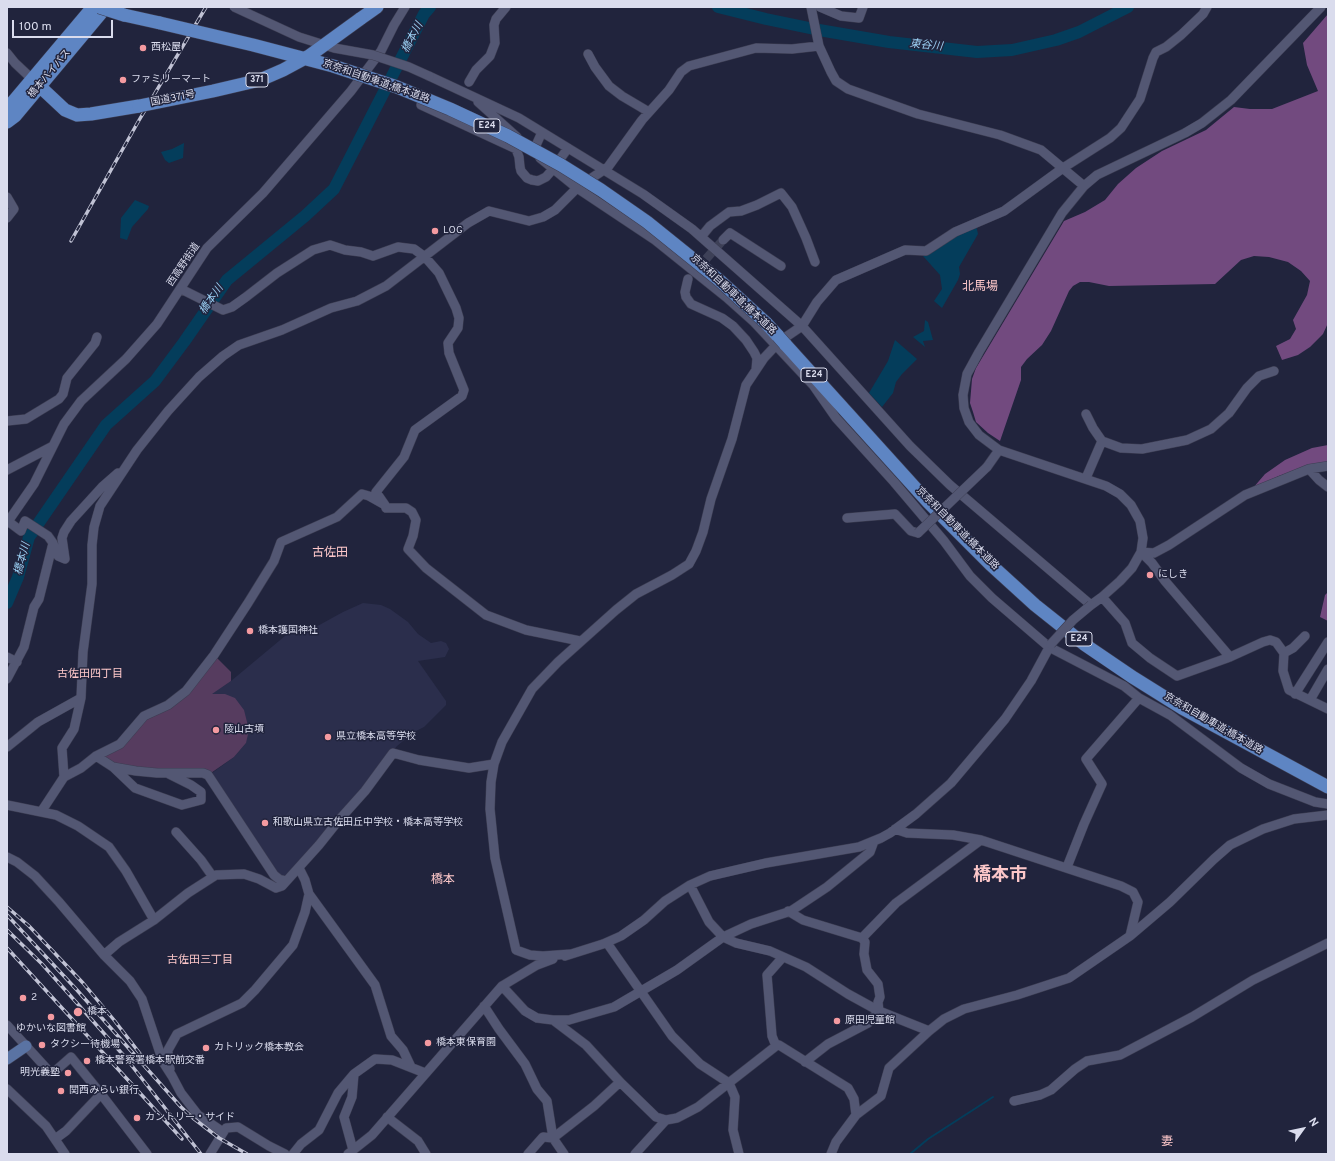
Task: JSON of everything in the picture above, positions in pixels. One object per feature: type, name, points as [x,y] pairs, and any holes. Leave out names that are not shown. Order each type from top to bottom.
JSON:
[{"type":"highway","name":"橋本バイパス","points":[[7,122],[15,116],[36,83],[93,7]]},
{"type":"highway","name":"京奈和自動車道;橋本道路","points":[[99,7],[333,66],[397,87],[450,109],[508,136],[561,165],[601,190],[647,222],[719,280],[766,323],[780,341],[842,405],[928,502],[990,564],[1035,605],[1084,644],[1182,708],[1326,786]]},
{"type":"highway","name":"橋本バイパス","points":[[7,109],[36,83],[106,7]]},
{"type":"highway","name":"国道371号","points":[[36,83],[65,110],[77,115],[139,106],[219,90],[260,80],[283,70],[309,56],[377,7]]},
{"type":"main road","points":[[7,1059],[26,1046]]},
{"type":"street","points":[[234,7],[298,37],[334,48],[373,55],[409,67],[429,76],[519,118],[643,194],[702,237],[802,326],[894,429],[950,485],[1091,604]]},
{"type":"street","points":[[469,82],[476,70],[490,56],[495,43],[494,25],[496,19],[506,7]]},
{"type":"street","points":[[863,7],[859,18],[841,16],[814,7],[819,42],[830,72],[836,80],[848,89],[918,114],[1000,136],[1041,150],[1084,186]]},
{"type":"street","points":[[571,954],[543,956],[530,955],[516,950],[495,858],[490,809],[491,782],[494,764],[502,742],[532,689],[580,641],[616,610],[636,594],[672,575],[688,564],[696,551],[704,532],[711,499],[732,439],[746,385],[764,358],[780,341],[802,326],[817,302],[836,280],[846,274],[905,250],[926,251],[955,232],[1004,210],[1063,168],[1110,138],[1121,128],[1140,99],[1152,58],[1156,52],[1166,47],[1181,35],[1203,14],[1207,7]]},
{"type":"street","points":[[354,1074],[352,1097],[344,1117],[351,1152],[372,1135],[502,986],[537,965],[607,943],[621,936],[644,920],[666,901],[690,885],[710,876],[752,866],[859,847],[881,838],[916,814],[951,783],[1004,720],[1031,681],[1050,645],[1073,620],[1091,604],[1102,598],[1132,568],[1141,552],[1143,538],[1140,521],[1131,505],[1120,494],[1106,486],[1086,478],[1000,450],[979,435],[969,422],[964,408],[963,395],[968,374],[979,352],[1062,214],[1084,186],[1097,175],[1185,133],[1202,123],[1231,100],[1321,7]]},
{"type":"street","name":"西高野街道","points":[[8,523],[34,484],[64,424],[81,401],[126,359],[157,324],[207,248],[263,193],[351,91],[381,51],[404,8]]},
{"type":"street","points":[[64,776],[62,748],[74,729],[81,698],[83,652],[92,584],[92,546],[94,527],[100,506],[137,450],[199,377],[223,356],[239,345],[258,337],[282,330],[331,308],[357,301],[386,286],[468,223],[489,211],[529,221],[542,217],[555,210],[577,188],[608,167],[649,112],[669,90],[681,72],[689,66],[756,48],[792,49],[819,42]]},
{"type":"street","points":[[7,53],[36,83]]},
{"type":"street","points":[[588,54],[595,67],[609,86],[622,96],[649,112]]},
{"type":"street","points":[[470,95],[553,169],[577,188],[661,244],[780,341],[836,418],[894,482],[944,541],[970,576],[992,598],[1050,645],[1124,686],[1139,698],[1170,715],[1241,768],[1269,784],[1315,802],[1328,804]]},
{"type":"street","points":[[421,105],[516,149],[520,157],[521,171],[527,178],[538,181],[546,177],[568,148]]},
{"type":"street","points":[[533,152],[542,132]]},
{"type":"street","points":[[702,237],[710,226],[729,212],[741,211],[781,193],[792,207],[815,262]]},
{"type":"street","points":[[7,197],[14,209],[7,218]]},
{"type":"street","points":[[724,240],[730,233],[781,266]]},
{"type":"street","points":[[181,289],[223,310],[246,297],[277,273],[308,252],[330,245],[373,256],[398,247],[414,249],[425,256],[439,273],[456,308],[459,318],[458,328],[448,343],[449,353],[464,390],[462,396],[415,430],[404,457],[376,492],[385,505]]},
{"type":"street","points":[[688,279],[685,292],[686,297],[691,304],[722,318],[733,326],[746,340],[754,352],[757,358],[756,370]]},
{"type":"street","points":[[7,421],[26,419],[59,399],[63,394],[67,378],[92,348],[97,337]]},
{"type":"street","points":[[1086,414],[1102,441],[1121,448],[1142,448],[1187,440],[1211,429],[1229,413],[1247,388],[1259,376],[1274,371]]},
{"type":"street","points":[[1086,478],[1102,441]]},
{"type":"street","points":[[7,470],[53,446]]},
{"type":"street","points":[[847,518],[895,514],[912,531],[918,533],[987,467],[1000,450]]},
{"type":"street","points":[[1141,552],[1154,553],[1159,551],[1245,496],[1309,469],[1328,466]]},
{"type":"street","points":[[8,523],[21,531],[25,521],[51,539],[58,556],[65,559],[62,538],[71,521],[102,486],[125,468]]},
{"type":"street","points":[[1309,469],[1328,487]]},
{"type":"street","points":[[41,812],[64,776],[81,768],[96,756],[120,744],[144,716],[168,705],[186,691],[214,655],[244,609],[274,561],[281,542],[337,517],[362,494],[369,496],[385,505],[386,508],[406,508],[412,512],[416,520],[413,536],[408,549],[426,568],[486,615],[526,630],[580,641]]},
{"type":"street","points":[[7,679],[24,647],[34,607],[39,599],[51,539]]},
{"type":"street","points":[[1141,552],[1152,563],[1165,581],[1230,657]]},
{"type":"street","points":[[1102,598],[1125,623],[1132,643],[1150,658],[1176,676],[1230,657],[1270,640],[1276,642],[1284,653],[1283,671],[1289,690],[1328,708]]},
{"type":"street","points":[[1284,653],[1293,648],[1305,636]]},
{"type":"street","points":[[1295,694],[1328,642]]},
{"type":"street","points":[[7,657],[17,662]]},
{"type":"street","points":[[1310,700],[1328,669]]},
{"type":"street","points":[[7,747],[38,722],[81,698]]},
{"type":"street","points":[[1067,867],[1102,784],[1086,759],[1139,698]]},
{"type":"street","points":[[104,955],[119,942],[154,920],[188,893],[219,874],[244,874],[259,879],[276,888],[282,886],[365,791],[393,753],[419,760],[469,768],[494,764]]},
{"type":"street","points":[[96,756],[113,767],[135,788],[182,804],[201,800],[201,792],[191,785],[166,773]]},
{"type":"street","points":[[113,767],[136,771],[203,773],[208,775],[274,875],[278,879],[286,881]]},
{"type":"street","points":[[7,805],[56,815],[78,826],[109,847],[126,871],[154,920]]},
{"type":"street","points":[[831,1154],[836,1142],[856,1115],[881,1096],[889,1068],[944,1019],[964,1009],[1018,995],[1070,978],[1130,936],[1170,902],[1230,845],[1263,828],[1294,818],[1328,815]]},
{"type":"street","points":[[895,829],[907,833],[953,835],[981,840],[1121,886],[1132,892],[1138,902],[1130,936]]},
{"type":"street","points":[[176,832],[201,860],[213,877]]},
{"type":"street","points":[[862,938],[896,903],[981,840]]},
{"type":"street","points":[[502,986],[525,1011],[537,1018],[569,1020],[614,1007],[677,970],[723,937],[751,924],[791,911],[827,887],[870,852],[874,841]]},
{"type":"street","points":[[7,857],[17,862],[35,876],[104,955],[130,981],[142,999],[163,1062],[181,1093],[198,1115],[223,1132]]},
{"type":"street","points":[[299,868],[305,880],[309,894],[375,986],[391,1036],[403,1050],[411,1067]]},
{"type":"street","points":[[690,885],[709,922],[723,937],[736,943],[770,951],[806,966],[848,994],[879,1011],[929,1031]]},
{"type":"street","points":[[172,1076],[168,1061],[168,1050],[177,1034],[242,1004],[293,945],[305,912],[309,894]]},
{"type":"street","points":[[788,911],[803,920],[862,938],[865,942],[864,954],[867,970],[878,984],[880,997],[878,1002],[879,1011],[868,1023],[828,1044],[805,1062]]},
{"type":"street","points":[[607,943],[623,968],[642,991],[672,1036],[700,1064],[729,1083],[735,1097],[733,1130],[739,1154]]},
{"type":"street","points":[[1014,1101],[1040,1095],[1051,1090],[1075,1069],[1087,1061],[1120,1055],[1192,1017],[1253,980],[1328,944]]},
{"type":"street","points":[[776,1046],[772,1036],[767,975],[783,957]]},
{"type":"street","points":[[484,1006],[525,1064],[537,1089],[547,1101],[553,1138],[564,1154]]},
{"type":"street","points":[[553,1020],[586,1045],[620,1082],[656,1117],[666,1120],[677,1118],[698,1107],[779,1045],[848,1088],[854,1099],[856,1115]]},
{"type":"street","points":[[7,1025],[51,1072],[54,1072],[71,1057],[147,1154]]},
{"type":"street","points":[[293,1154],[300,1144],[319,1130],[338,1093],[354,1074],[375,1059],[392,1060],[425,1073]]},
{"type":"street","points":[[528,1154],[543,1137],[553,1138],[594,1106],[620,1082]]},
{"type":"street","points":[[7,1089],[36,1116],[65,1154]]},
{"type":"street","points":[[55,1139],[66,1131],[101,1094]]},
{"type":"street","points":[[387,1117],[418,1141],[426,1154]]},
{"type":"street","points":[[635,1154],[666,1120]]},
{"type":"street","points":[[210,1154],[226,1128],[238,1127],[284,1154]]},
{"type":"shaded area","points":[[1328,14],[1328,323],[1323,334],[1310,347],[1298,355],[1282,360],[1276,346],[1290,339],[1296,329],[1293,320],[1307,295],[1310,281],[1301,271],[1288,262],[1269,257],[1254,256],[1241,260],[1215,284],[1109,286],[1089,282],[1080,282],[1073,286],[1069,291],[1051,331],[1042,345],[1021,367],[1021,380],[1000,441],[988,433],[976,422],[970,403],[972,379],[976,368],[1064,221],[1085,212],[1105,200],[1118,184],[1136,168],[1162,151],[1206,130],[1234,107],[1272,109],[1318,91],[1307,65],[1303,43]]},
{"type":"shaded area","points":[[184,143],[183,158],[169,163],[165,160],[161,152],[172,149]]},
{"type":"shaded area","points":[[135,200],[149,206],[148,209],[132,227],[127,240],[120,238],[121,218]]},
{"type":"shaded area","points":[[976,225],[978,234],[959,267],[960,274],[958,280],[942,308],[934,301],[942,289],[940,275],[923,256],[952,237]]},
{"type":"shaded area","points":[[925,320],[928,322],[933,340],[923,341],[925,347],[913,337],[924,331]]},
{"type":"shaded area","points":[[895,340],[917,359],[896,382],[893,393],[882,407],[869,393],[888,361]]},
{"type":"shaded area","points":[[1328,445],[1328,462],[1299,469],[1253,488],[1265,474],[1285,460],[1312,448]]},
{"type":"shaded area","points":[[1328,592],[1328,621],[1320,617],[1325,595]]},
{"type":"shaded area","name":"県立橋本高等学校","points":[[363,603],[381,605],[390,609],[408,622],[418,634],[431,643],[441,641],[446,643],[449,649],[445,657],[418,661],[446,701],[446,705],[424,727],[414,732],[397,746],[286,878],[279,877],[219,787],[212,773],[234,757],[246,743],[211,694],[231,681],[293,631],[303,634]]},
{"type":"shaded area","points":[[214,655],[231,672],[231,681],[212,694],[225,694],[235,698],[244,710],[249,730],[246,743],[234,757],[208,775],[113,767],[96,756],[117,745],[144,716],[168,705]]},
{"type":"waterway","name":"橋本川","points":[[7,603],[18,577],[29,537],[106,425],[155,381],[227,280],[305,216],[334,189],[424,14],[430,7]]},
{"type":"waterway","name":"東谷川","points":[[718,7],[819,30],[889,42],[977,52],[1012,50],[1056,40],[1079,32],[1128,7]]},
{"type":"waterway","points":[[910,1154],[928,1139],[993,1097]]},
{"type":"tunnel","points":[[697,269],[723,240]]},
{"type":"railway","points":[[71,241],[138,122],[206,7]]},
{"type":"railway","points":[[7,907],[29,926],[83,983],[141,1055]]},
{"type":"railway","points":[[7,915],[76,989],[181,1107],[219,1138],[247,1154]]},
{"type":"railway","points":[[7,930],[42,964],[125,1057],[201,1154]]},
{"type":"railway","points":[[7,948],[182,1139]]},
{"type":"place","name":"西松屋","points":[[143,48]]},
{"type":"place","name":"ファミリーマート","points":[[123,80]]},
{"type":"place","name":"LOG","points":[[435,231]]},
{"type":"place","name":"にしき","points":[[1150,575]]},
{"type":"place","name":"橋本護国神社","points":[[250,631]]},
{"type":"place","name":"陵山古墳","points":[[216,730]]},
{"type":"place","name":"県立橋本高等学校","points":[[328,737]]},
{"type":"place","name":"和歌山県立古佐田丘中学校・橋本高等学校","points":[[265,823]]},
{"type":"place","name":"2","points":[[23,998]]},
{"type":"place","name":"橋本","points":[[78,1012]]},
{"type":"place","name":"ゆかいな図書館","points":[[51,1017]]},
{"type":"place","name":"原田児童館","points":[[837,1021]]},
{"type":"place","name":"橋本東保育園","points":[[428,1043]]},
{"type":"place","name":"タクシー待機場","points":[[42,1045]]},
{"type":"place","name":"カトリック橋本教会","points":[[206,1048]]},
{"type":"place","name":"橋本警察署橋本駅前交番","points":[[87,1061]]},
{"type":"place","name":"明光義塾","points":[[68,1073]]},
{"type":"place","name":"関西みらい銀行","points":[[61,1091]]},
{"type":"place","name":"カントリー・サイド","points":[[137,1118]]},
{"type":"district","name":"北馬場","points":[[980,288]]},
{"type":"district","name":"古佐田","points":[[330,554]]},
{"type":"district","name":"古佐田四丁目","points":[[90,675]]},
{"type":"district","name":"橋本市","points":[[1000,876]]},
{"type":"district","name":"橋本","points":[[443,881]]},
{"type":"district","name":"古佐田三丁目","points":[[200,961]]},
{"type":"district","name":"妻","points":[[1167,1143]]}]
